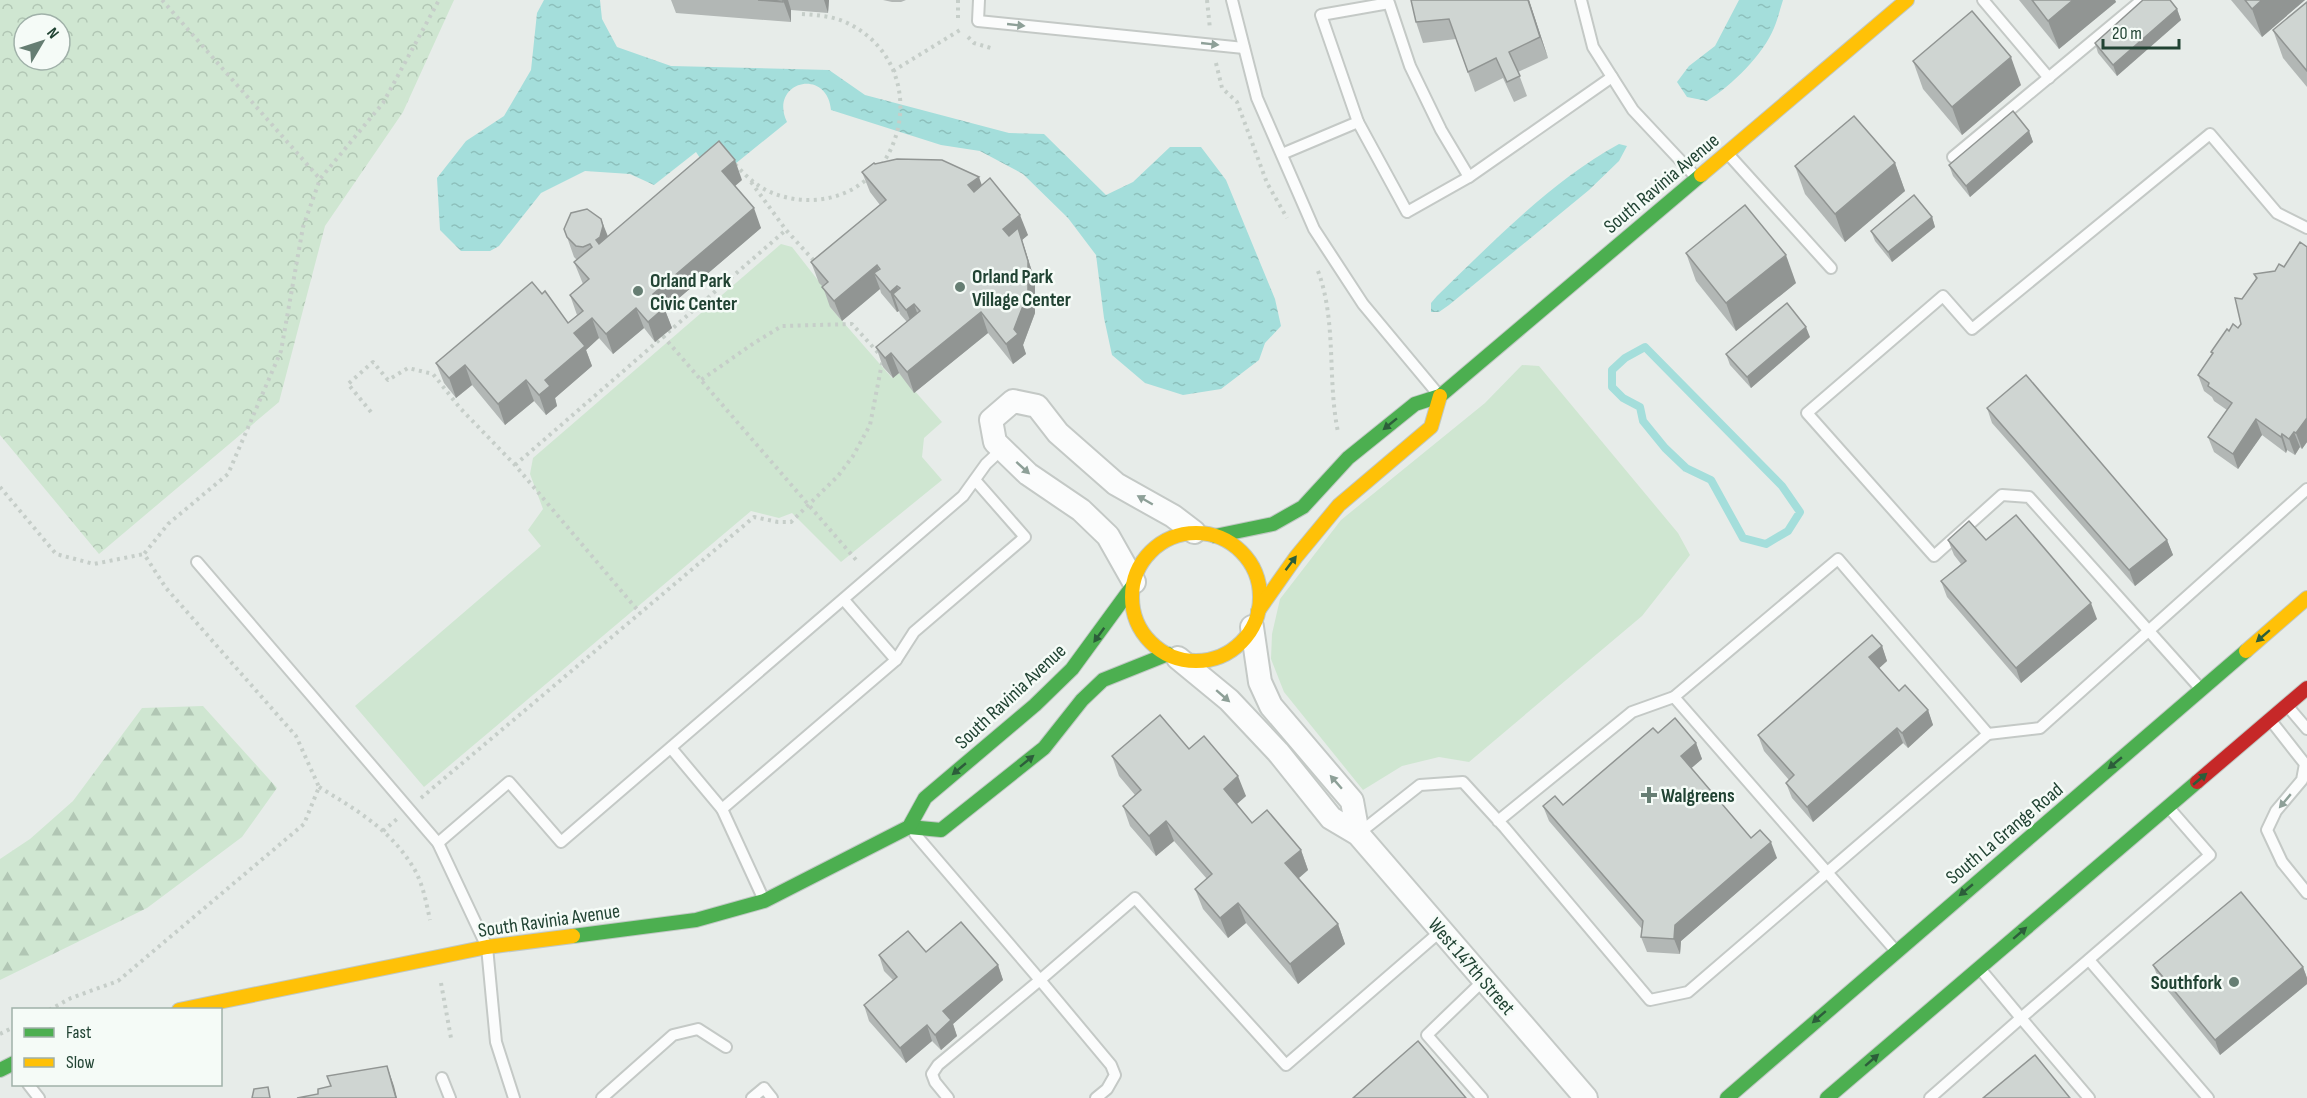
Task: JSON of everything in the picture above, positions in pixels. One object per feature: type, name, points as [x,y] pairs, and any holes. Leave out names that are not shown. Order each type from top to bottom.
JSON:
[{"type":"main road","name":"South Ravinia Avenue","points":[[1204,534],[1273,524],[1303,507],[1348,458],[1415,404],[1440,396],[1907,0]]},
{"type":"main road","points":[[909,827],[941,830],[1044,748],[1082,700],[1103,680],[1118,672],[1173,656],[1203,660],[1227,653],[1241,642],[1296,557],[1340,505],[1431,427],[1440,396]]},
{"type":"main road","points":[[1173,656],[1149,641],[1138,625],[1132,606],[1133,584],[1139,566],[1153,549],[1172,537],[1204,534],[1233,545],[1248,560],[1256,576],[1259,593],[1255,619]]},
{"type":"main road","name":"South Ravinia Avenue","points":[[189,1008],[487,947],[696,920],[764,901],[909,827],[925,798],[1035,705],[1072,669],[1133,584]]},
{"type":"main road","name":"South La Grange Road","points":[[1727,1098],[2307,598]]},
{"type":"main road","points":[[1827,1098],[2307,688]]},
{"type":"street","points":[[1133,584],[1108,536],[1081,510],[1028,474],[995,442],[991,420],[1013,401],[1037,406],[1058,433],[1116,484],[1204,534]]},
{"type":"street","points":[[1255,619],[1260,681],[1270,706],[1352,801],[1358,834]]},
{"type":"street","name":"West 147th Street","points":[[1173,656],[1229,700],[1278,752],[1330,818],[1358,834],[1586,1098]]},
{"type":"lane","points":[[979,0],[978,21],[1244,48]]},
{"type":"lane","points":[[1232,0],[1257,98],[1314,229],[1363,304],[1440,396]]},
{"type":"lane","points":[[1581,0],[1593,47],[1633,110],[1697,178]]},
{"type":"lane","points":[[1983,0],[2049,78]]},
{"type":"lane","points":[[1953,157],[2142,0]]},
{"type":"lane","points":[[1469,177],[1441,130],[1410,66],[1389,3],[1322,15],[1358,122],[1407,212],[1469,177],[1612,77]]},
{"type":"lane","points":[[1282,154],[1358,122]]},
{"type":"lane","points":[[2201,690],[2150,630],[2029,498],[2002,495],[1934,555],[1807,413],[1942,296],[1972,328],[2210,134],[2277,213],[2307,228]]},
{"type":"lane","points":[[1727,153],[1831,268]]},
{"type":"lane","points":[[438,843],[509,782],[561,842],[963,496],[986,464],[1002,449]]},
{"type":"lane","points":[[722,809],[896,660],[914,632],[1025,537],[975,480]]},
{"type":"lane","points":[[1358,834],[1420,785],[1463,782],[1650,1000],[1688,992],[1988,734],[2040,728],[2306,492]]},
{"type":"lane","points":[[1498,821],[1632,712],[1674,697],[1838,559],[1988,734]]},
{"type":"lane","points":[[197,562],[438,843],[487,947],[496,1042],[514,1098]]},
{"type":"lane","points":[[844,600],[896,660]]},
{"type":"lane","points":[[1674,697],[1895,951]]},
{"type":"lane","points":[[2287,705],[2307,729]]},
{"type":"lane","points":[[2270,720],[2305,764],[2302,780],[2276,811],[2267,830],[2282,862],[2307,893]]},
{"type":"lane","points":[[671,748],[722,809],[764,901]]},
{"type":"lane","points":[[1930,1098],[2210,855],[2168,807]]},
{"type":"lane","points":[[909,827],[1111,1065],[1115,1075],[1107,1089],[1096,1098]]},
{"type":"lane","points":[[948,1098],[934,1082],[932,1074],[938,1065],[1136,898],[1286,1065],[1442,930]]},
{"type":"lane","points":[[2089,960],[2208,1098]]},
{"type":"lane","points":[[1979,968],[2089,1098]]},
{"type":"lane","points":[[1482,1098],[1427,1035],[1485,980]]},
{"type":"lane","points":[[602,1098],[673,1035],[698,1029],[726,1047]]},
{"type":"lane","points":[[442,1078],[450,1098]]},
{"type":"lane","points":[[30,1086],[39,1098]]},
{"type":"lane","points":[[752,1098],[764,1088],[772,1098]]},
{"type":"path","points":[[162,0],[320,179]]},
{"type":"path","points":[[0,487],[56,554],[94,564],[144,554],[168,524],[228,474],[281,351],[303,227],[320,179],[383,103],[439,0]]},
{"type":"path","points":[[1207,0],[1212,44],[1222,88],[1237,102],[1267,183],[1290,222]]},
{"type":"path","points":[[802,14],[822,15],[842,20],[860,30],[887,58],[896,77],[901,116],[897,136],[889,154],[878,169]]},
{"type":"path","points":[[893,71],[960,30]]},
{"type":"path","points":[[735,164],[749,179],[786,230],[818,265]]},
{"type":"path","points":[[749,179],[782,197],[808,200],[834,197],[851,190],[872,175]]},
{"type":"path","points":[[515,465],[786,230]]},
{"type":"path","points":[[1312,262],[1318,272],[1327,301],[1333,408],[1339,440]]},
{"type":"path","points":[[383,831],[754,517],[791,522],[809,505],[838,476],[853,456],[870,425],[883,358],[852,324],[782,326],[701,380]]},
{"type":"path","points":[[663,336],[857,561]]},
{"type":"path","points":[[371,412],[348,384],[373,362],[388,380],[408,368],[433,374],[460,408],[515,465],[640,613]]},
{"type":"path","points":[[144,554],[166,588],[296,736],[319,787],[372,819],[413,867],[423,890],[430,920]]},
{"type":"path","points":[[53,1008],[71,998],[118,981],[304,824],[319,787]]},
{"type":"path","points":[[440,977],[451,1038]]},
{"type":"green space","points":[[0,0],[454,0],[403,112],[325,226],[279,402],[99,554],[0,435]]},
{"type":"green space","points":[[781,244],[792,247],[835,302],[830,307],[892,378],[899,373],[942,422],[924,438],[922,457],[942,480],[841,562],[792,513],[779,518],[751,511],[424,787],[355,706],[541,546],[528,530],[543,509],[530,474],[533,458]]},
{"type":"green space","points":[[1522,365],[1539,366],[1678,533],[1690,555],[1642,616],[1469,762],[1439,757],[1402,766],[1363,790],[1284,692],[1271,659],[1272,634],[1280,599],[1341,520],[1485,403]]},
{"type":"green space","points":[[203,706],[277,788],[242,837],[147,908],[0,980],[0,859],[30,839],[73,801],[142,708]]},
{"type":"water","points":[[544,0],[600,0],[602,19],[617,47],[671,66],[829,70],[865,95],[1009,133],[1044,134],[1106,195],[1133,182],[1170,147],[1201,147],[1226,180],[1275,299],[1281,326],[1265,343],[1259,360],[1221,389],[1183,395],[1145,383],[1112,355],[1104,318],[1096,255],[1068,218],[1023,174],[980,151],[941,145],[831,110],[827,96],[820,88],[810,84],[800,84],[792,89],[785,97],[783,108],[787,122],[735,164],[708,170],[696,152],[654,185],[630,174],[585,171],[541,193],[499,246],[490,251],[461,251],[440,230],[437,178],[466,141],[504,116],[531,70],[537,13]]},
{"type":"water","points":[[1739,0],[1783,0],[1769,38],[1746,69],[1717,94],[1707,101],[1687,97],[1677,82],[1689,66],[1715,46]]},
{"type":"water","points":[[1619,144],[1627,146],[1619,161],[1589,190],[1449,305],[1439,312],[1431,312],[1431,303],[1437,296],[1523,214],[1569,176]]},
{"type":"building","points":[[758,0],[783,0],[783,2]]},
{"type":"building","points":[[1411,0],[1528,0],[1540,37],[1509,52],[1520,76],[1507,82],[1496,58],[1468,72],[1449,19],[1416,22]]},
{"type":"building","points":[[2032,0],[2073,0],[2048,21]]},
{"type":"building","points":[[2143,0],[2170,0],[2177,9],[2113,65],[2095,43]]},
{"type":"building","points":[[2245,0],[2262,0],[2252,9]]},
{"type":"building","points":[[2307,2],[2307,71],[2273,30]]},
{"type":"building","points":[[1972,11],[2011,57],[1952,107],[1913,61]]},
{"type":"building","points":[[2013,111],[2029,131],[1966,186],[1949,165]]},
{"type":"building","points":[[1854,116],[1895,163],[1835,214],[1795,166]]},
{"type":"building","name":"Orland Park Civic Center","points":[[719,141],[735,160],[722,171],[754,208],[653,294],[664,308],[648,322],[636,308],[606,334],[592,318],[574,333],[585,346],[545,380],[550,386],[539,395],[526,380],[498,404],[465,365],[449,378],[436,363],[532,282],[542,294],[545,291],[568,323],[583,311],[570,295],[589,279],[574,262],[592,247],[590,244],[583,247],[576,246],[567,237],[564,229],[571,213],[587,209],[601,219],[603,226],[600,237],[596,240],[599,244]]},
{"type":"building","name":"Orland Park Village Center","points":[[897,159],[942,160],[979,177],[968,185],[974,192],[990,178],[1020,215],[1003,229],[1009,236],[1018,228],[1028,261],[1028,293],[1014,329],[1018,334],[1006,344],[981,312],[907,372],[891,353],[885,358],[876,347],[920,311],[914,304],[906,310],[893,294],[900,288],[897,286],[890,292],[874,273],[880,269],[877,265],[834,301],[822,287],[828,282],[811,262],[886,200],[862,172],[874,163]]},
{"type":"building","points":[[1914,195],[1932,217],[1888,252],[1871,231]]},
{"type":"building","points":[[1745,205],[1786,255],[1726,303],[1686,253]]},
{"type":"building","points":[[2300,242],[2307,247],[2307,418],[2289,439],[2282,434],[2281,437],[2256,419],[2233,454],[2208,437],[2232,403],[2208,386],[2209,383],[2198,375],[2227,329],[2229,331],[2233,324],[2238,328],[2241,324],[2235,298],[2242,299],[2257,278],[2254,274],[2275,271],[2279,264],[2284,267]]},
{"type":"building","points":[[1787,303],[1806,327],[1747,377],[1726,354]]},
{"type":"building","points":[[2026,375],[2167,540],[2129,570],[1987,408]]},
{"type":"building","points":[[2016,515],[2091,603],[2016,668],[1941,581],[1966,561],[1948,540],[1969,521],[1986,540]]},
{"type":"building","points":[[1872,635],[1882,646],[1869,657],[1899,691],[1905,685],[1928,710],[1902,733],[1897,728],[1807,807],[1786,783],[1794,775],[1758,735]]},
{"type":"building","points":[[1160,715],[1189,749],[1204,736],[1238,776],[1224,789],[1252,823],[1267,810],[1301,850],[1285,863],[1338,924],[1290,964],[1238,903],[1220,918],[1195,889],[1212,874],[1166,821],[1149,836],[1123,806],[1141,790],[1112,756]]},
{"type":"building","name":"Walgreens","points":[[1675,718],[1696,743],[1681,756],[1751,838],[1760,830],[1771,842],[1675,925],[1674,939],[1641,937],[1643,921],[1543,806],[1555,796],[1563,805],[1653,728],[1658,733]]},
{"type":"building","name":"Southfork","points":[[2241,892],[2303,967],[2215,1040],[2153,965]]},
{"type":"building","points":[[961,922],[998,965],[943,1011],[951,1020],[935,1035],[927,1025],[900,1048],[864,1005],[897,977],[879,955],[908,931],[926,952]]},
{"type":"building","points":[[1418,1041],[1466,1098],[1353,1098]]},
{"type":"building","points":[[2035,1055],[2070,1098],[1983,1098]]},
{"type":"building","points":[[387,1066],[396,1098],[297,1098],[318,1094],[318,1089],[331,1086],[327,1076]]},
{"type":"building","points":[[268,1087],[270,1098],[252,1098],[254,1089]]},
{"type":"waterway","points":[[1645,347],[1782,486],[1800,512],[1788,531],[1766,544],[1743,538],[1711,480],[1686,468],[1665,448],[1643,421],[1640,407],[1623,398],[1612,387],[1612,370],[1625,358],[1645,347]]},
{"type":"traffic: fast","points":[[1215,536],[1273,524],[1303,507],[1348,458],[1415,404],[1440,396],[1701,175]]},
{"type":"traffic: fast","points":[[573,936],[696,920],[764,901],[909,827],[925,798],[1035,705],[1072,669],[1132,587]]},
{"type":"traffic: fast","points":[[1727,1098],[2246,651]]},
{"type":"traffic: fast","points":[[909,827],[941,830],[1044,748],[1082,700],[1103,680],[1168,654]]},
{"type":"traffic: fast","points":[[1827,1098],[2197,782]]},
{"type":"traffic: fast","points":[[0,1070],[12,1064]]},
{"type":"traffic: slow","points":[[1701,175],[1907,0]]},
{"type":"traffic: slow","points":[[1258,611],[1296,557],[1339,505],[1431,427],[1440,396]]},
{"type":"traffic: slow","points":[[1196,533],[1220,538],[1241,552],[1255,573],[1260,597],[1255,621],[1241,642],[1220,656],[1196,661],[1172,656],[1151,642],[1137,621],[1132,597],[1137,573],[1151,552],[1172,538],[1196,533]]},
{"type":"traffic: slow","points":[[2246,651],[2307,598]]},
{"type":"traffic: slow","points":[[189,1008],[487,947],[573,936]]},
{"type":"traffic: jam","points":[[2197,782],[2307,688]]},
{"type":"place","name":"Orland Park Village Center","points":[[960,287]]},
{"type":"place","name":"Orland Park Civic Center","points":[[638,291]]},
{"type":"place","name":"Walgreens","points":[[1649,795]]},
{"type":"place","name":"Southfork","points":[[2234,982]]}]
